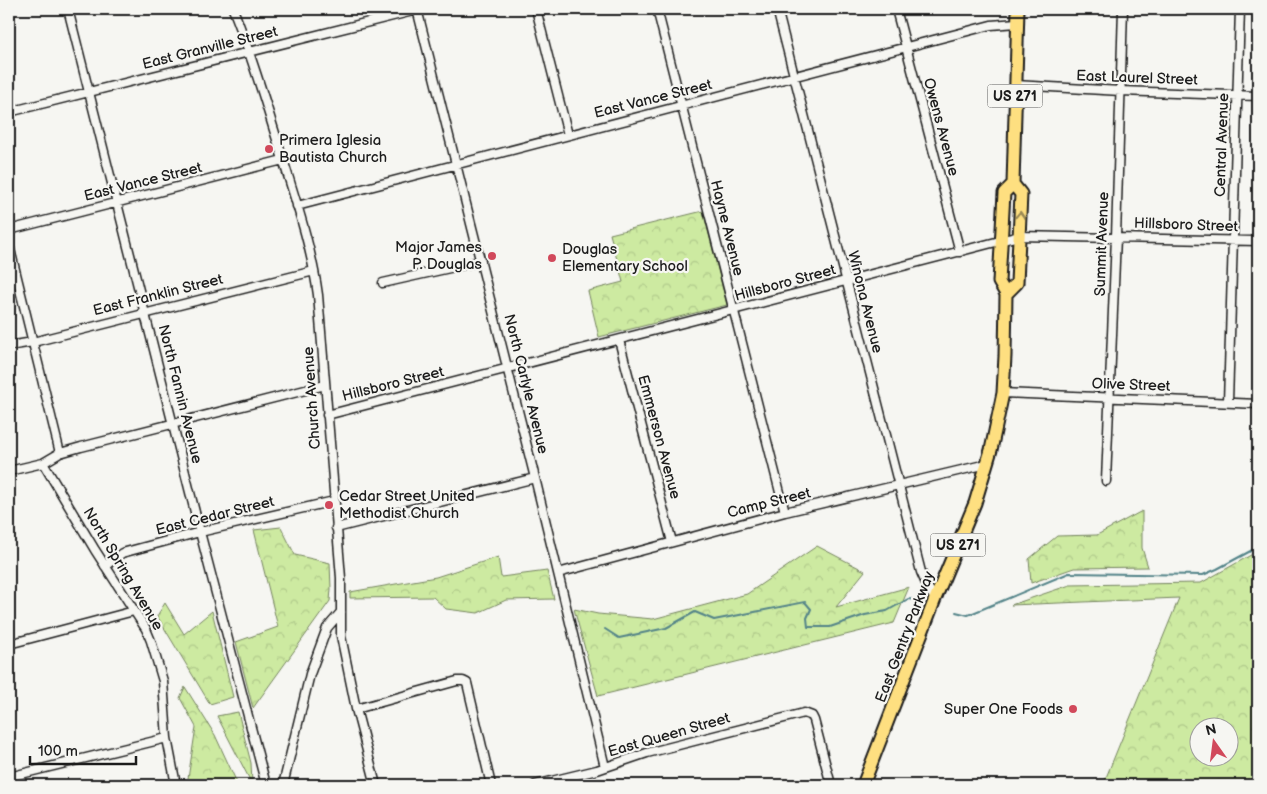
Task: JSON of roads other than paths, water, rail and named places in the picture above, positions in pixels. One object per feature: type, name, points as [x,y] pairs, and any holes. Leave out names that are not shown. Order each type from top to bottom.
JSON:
[{"type":"main road","name":"East Gentry Parkway","points":[[1006,294],[1017,283],[1021,194],[1013,184],[1018,9]]},
{"type":"main road","name":"East Gentry Parkway","points":[[863,785],[935,599],[975,503],[996,429],[1002,393],[1006,294],[998,282],[1000,242],[1004,193],[1013,184]]},
{"type":"street","name":"North Fannin Avenue","points":[[68,9],[266,785]]},
{"type":"street","name":"Church Avenue","points":[[233,9],[283,160],[314,271],[341,578],[344,656],[376,785]]},
{"type":"street","points":[[536,9],[568,135]]},
{"type":"street","name":"Hayne Avenue","points":[[657,9],[785,512]]},
{"type":"street","name":"Winona Avenue","points":[[777,9],[793,78],[921,572],[935,599]]},
{"type":"street","name":"Owens Avenue","points":[[896,9],[960,252]]},
{"type":"street","name":"Summit Avenue","points":[[1106,480],[1123,9]]},
{"type":"street","name":"Central Avenue","points":[[1228,402],[1240,9]]},
{"type":"street","name":"East Granville Street","points":[[9,112],[417,10]]},
{"type":"street","name":"North Carlyle Avenue","points":[[417,10],[606,766]]},
{"type":"street","name":"East Vance Street","points":[[297,206],[991,25],[1017,23]]},
{"type":"street","name":"East Laurel Street","points":[[1015,85],[1258,96]]},
{"type":"street","name":"East Vance Street","points":[[9,230],[117,204],[283,160]]},
{"type":"street","name":"Hillsboro Street","points":[[327,415],[1019,236],[1258,241]]},
{"type":"street","points":[[9,245],[60,453]]},
{"type":"street","points":[[383,284],[481,261]]},
{"type":"street","name":"East Franklin Street","points":[[9,346],[33,342],[145,312],[314,271]]},
{"type":"street","name":"Emmerson Avenue","points":[[619,340],[672,542]]},
{"type":"street","name":"Hillsboro Street","points":[[9,471],[43,463],[60,453],[325,385]]},
{"type":"street","name":"Olive Street","points":[[1002,393],[1258,404]]},
{"type":"street","name":"North Spring Avenue","points":[[43,463],[152,641],[163,681],[167,738],[176,785]]},
{"type":"street","name":"Camp Street","points":[[558,573],[785,512],[987,464]]},
{"type":"street","points":[[336,528],[535,478]]},
{"type":"street","name":"East Cedar Street","points":[[105,566],[122,553],[334,500]]},
{"type":"street","points":[[10,644],[134,611]]},
{"type":"street","points":[[283,785],[310,674],[327,628],[341,612]]},
{"type":"street","points":[[356,709],[457,682],[463,681],[467,683],[492,785]]},
{"type":"street","name":"East Queen Street","points":[[535,785],[556,783],[647,752],[800,714],[809,714],[814,720],[831,785]]},
{"type":"street","points":[[9,777],[167,738]]},
{"type":"waterway","points":[[956,612],[968,615],[1069,573],[1203,575],[1258,547]]},
{"type":"waterway","points":[[605,629],[619,638],[666,628],[695,612],[714,620],[805,602],[811,609],[807,618],[808,627],[830,627],[865,615],[887,611],[908,599],[915,600]]},
{"type":"place","name":"Primera Iglesia Bautista Church","points":[[269,149]]},
{"type":"place","name":"Major James P. Douglas","points":[[492,256]]},
{"type":"place","name":"Douglas Elementary School","points":[[552,258]]},
{"type":"place","name":"Cedar Street United Methodist Church","points":[[329,505]]},
{"type":"place","name":"Super One Foods","points":[[1073,709]]}]
